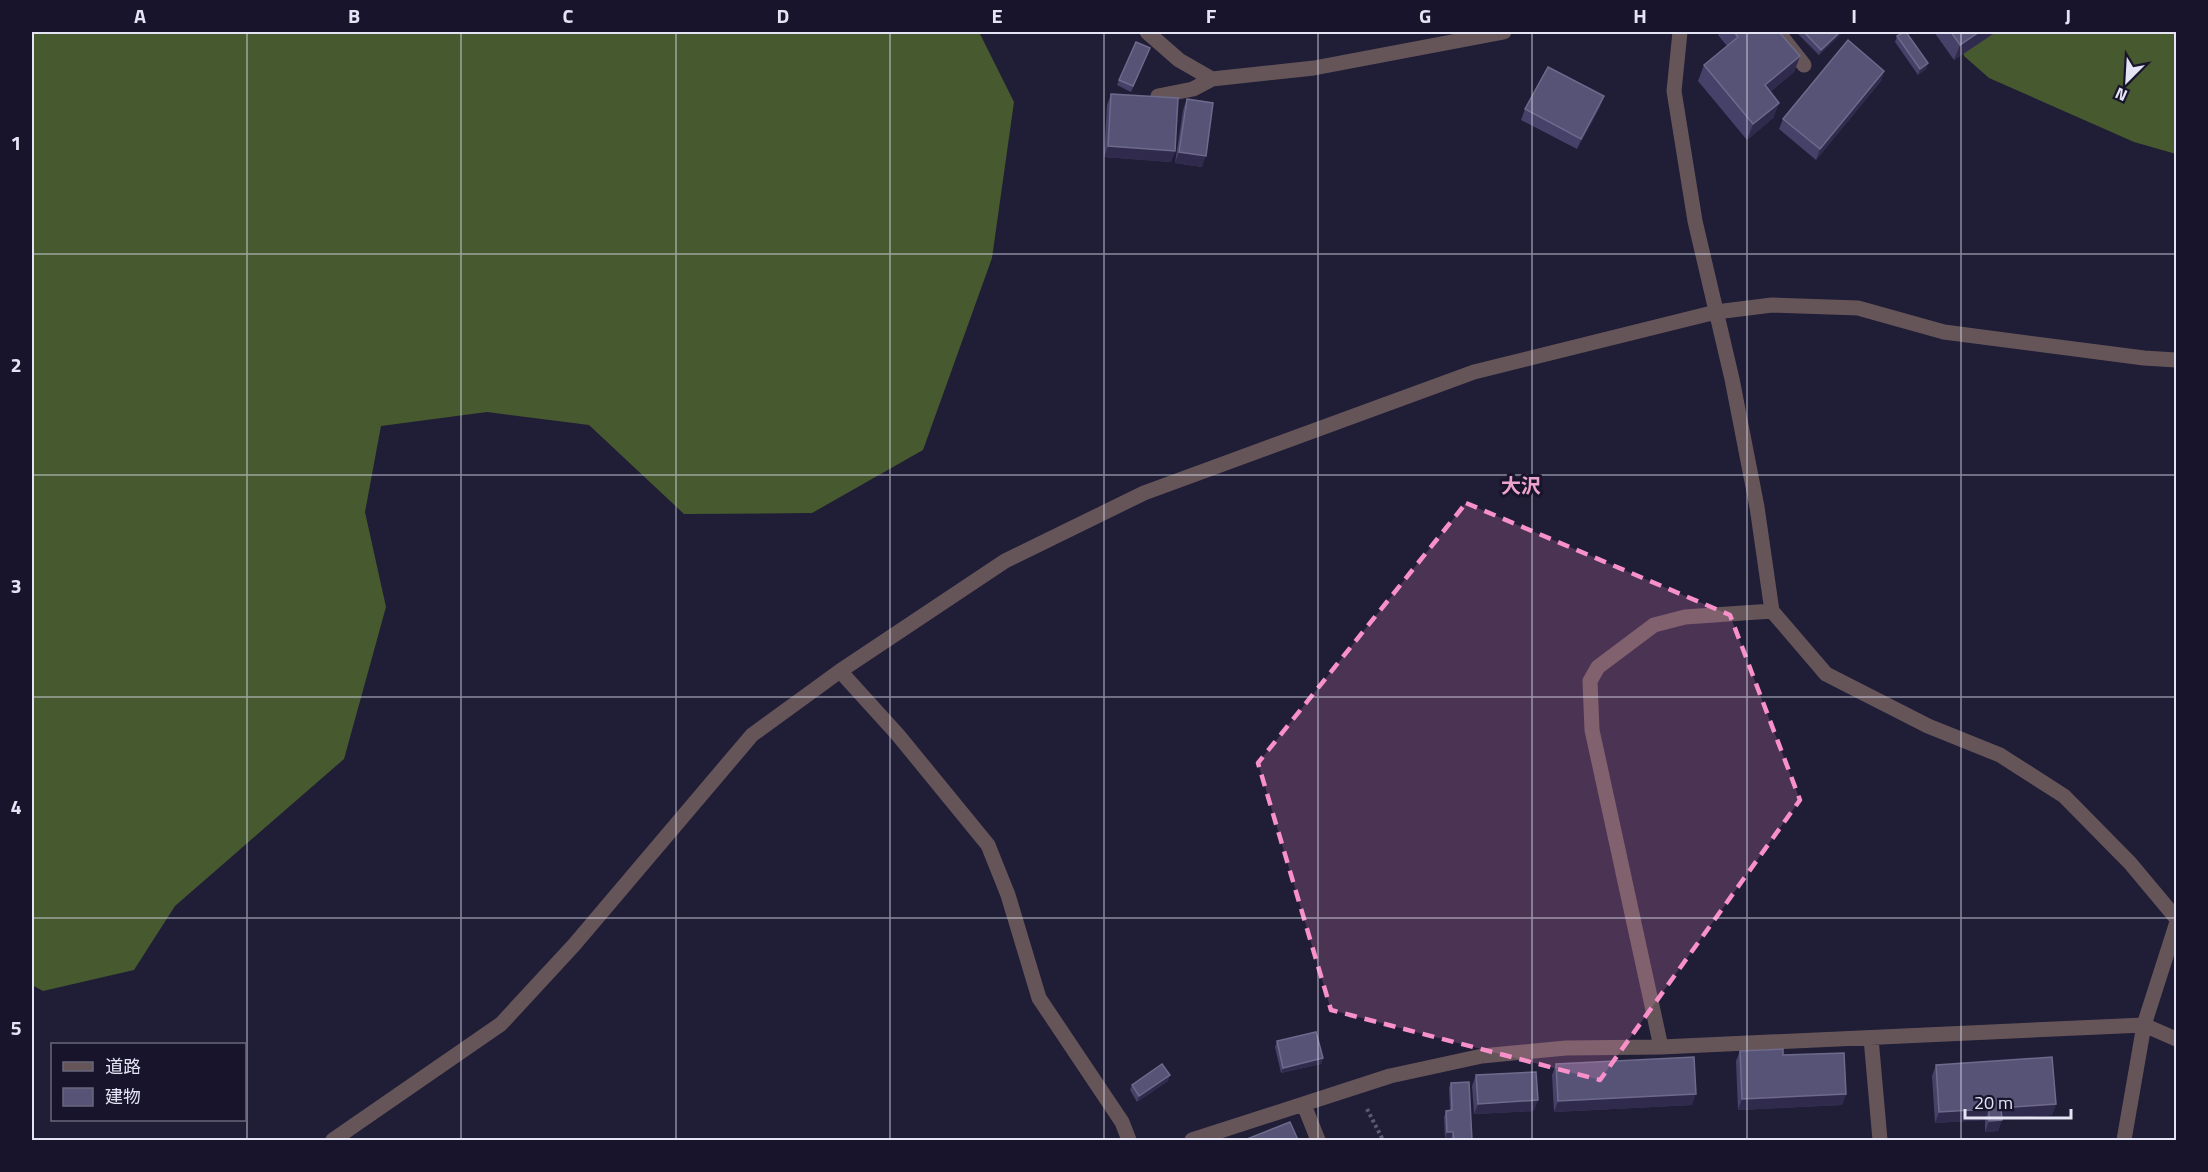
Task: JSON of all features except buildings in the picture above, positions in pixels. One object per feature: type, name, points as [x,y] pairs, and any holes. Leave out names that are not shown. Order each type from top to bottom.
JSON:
[{"type":"street","points":[[1147,32],[1179,60],[1212,79]]},
{"type":"street","points":[[1158,96],[1193,89],[1212,79],[1314,68],[1504,32]]},
{"type":"street","points":[[1680,32],[1674,92],[1695,221],[1732,379],[1757,507],[1772,611],[1826,674],[1928,726],[2000,755],[2064,796],[2130,863],[2176,918]]},
{"type":"street","points":[[1778,32],[1804,64]]},
{"type":"street","points":[[333,1140],[501,1024],[605,910],[752,735],[840,671],[1005,561],[1144,493],[1474,372],[1716,312],[1772,305],[1857,308],[1944,332],[2144,358],[2176,360]]},
{"type":"street","points":[[1661,1047],[1592,730],[1590,681],[1598,667],[1654,625],[1685,617],[1772,611]]},
{"type":"street","points":[[840,671],[897,735],[988,845],[1008,895],[1040,998],[1122,1122],[1129,1140]]},
{"type":"street","points":[[2124,1140],[2144,1025],[2176,925]]},
{"type":"street","points":[[1192,1140],[1390,1076],[1482,1056],[1566,1048],[1661,1047],[2144,1025],[2176,1038]]},
{"type":"street","points":[[1871,1038],[1880,1140]]},
{"type":"street","points":[[1304,1105],[1318,1140]]},
{"type":"path","points":[[1356,1088],[1383,1140]]},
{"type":"highlighted area","points":[[1466,503],[1730,615],[1800,800],[1600,1080],[1331,1010],[1258,763]]},
{"type":"green space","points":[[32,32],[979,32],[1014,102],[992,258],[923,450],[812,513],[684,514],[589,425],[487,412],[381,426],[365,512],[386,607],[344,759],[175,906],[134,970],[43,991],[32,985]]},
{"type":"green space","points":[[1959,32],[2176,32],[2176,154],[2134,142],[1989,78],[1964,56]]},
{"type":"district","name":"大沢","points":[[1521,486]]}]
